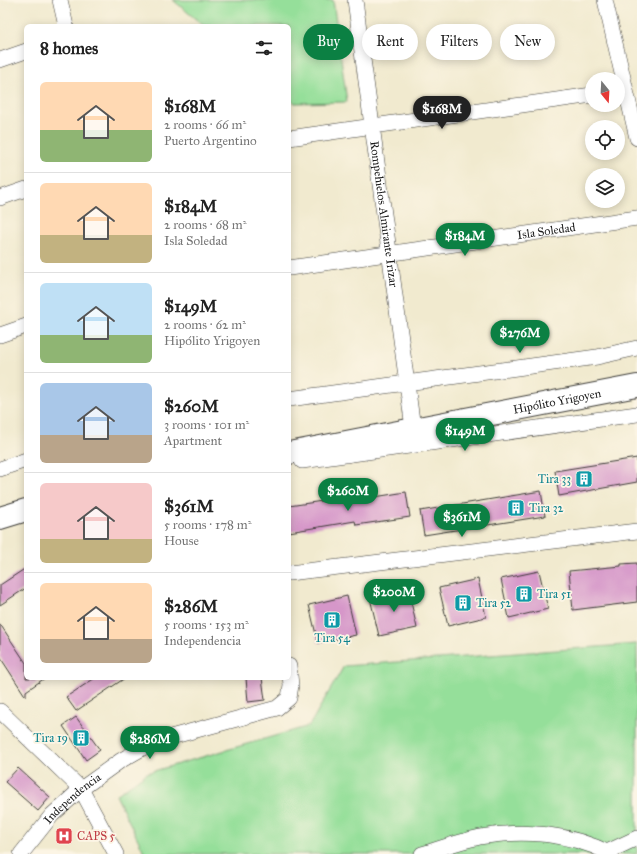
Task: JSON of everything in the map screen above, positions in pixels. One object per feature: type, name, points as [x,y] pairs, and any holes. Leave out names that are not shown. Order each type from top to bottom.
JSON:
[{"type":"main road","name":"Hipólito Yrigoyen","points":[[291,452],[412,423],[637,377]]},
{"type":"main road","name":"Hipólito Yrigoyen","points":[[291,442],[637,386]]},
{"type":"main road","points":[[0,506],[24,500]]},
{"type":"main road","points":[[0,518],[24,511]]},
{"type":"street","points":[[60,0],[66,24]]},
{"type":"street","name":"Rompehielos Almirante Irizar","points":[[355,0],[412,423]]},
{"type":"street","points":[[605,0],[627,89],[637,138]]},
{"type":"street","points":[[0,60],[24,53]]},
{"type":"street","points":[[291,138],[585,96]]},
{"type":"street","points":[[0,198],[24,190]]},
{"type":"street","name":"Isla Soledad","points":[[291,268],[637,218]]},
{"type":"street","points":[[0,335],[24,327]]},
{"type":"street","points":[[291,399],[597,357],[637,348]]},
{"type":"street","points":[[291,462],[637,414]]},
{"type":"street","points":[[0,469],[24,461]]},
{"type":"street","points":[[291,573],[637,531]]},
{"type":"street","name":"Independencia","points":[[21,854],[52,815],[81,789],[120,761],[146,746],[167,738],[277,708],[289,698],[290,680]]},
{"type":"street","points":[[0,711],[81,789],[116,854]]},
{"type":"street","points":[[422,854],[478,837],[506,833],[535,833],[570,839],[609,853],[637,838]]},
{"type":"green space","points":[[173,0],[333,0],[336,24],[303,24],[303,60],[341,60],[347,102],[295,103],[291,100],[291,24],[202,24]]},
{"type":"green space","points":[[637,644],[637,854],[145,854],[116,795],[147,773],[309,726],[344,666]]},
{"type":"building","name":"Tira 33","points":[[637,458],[637,482],[559,496],[555,471]]},
{"type":"building","points":[[541,491],[545,516],[424,535],[420,511]]},
{"type":"building","points":[[406,492],[410,517],[356,525],[355,521],[291,532],[291,506],[336,499],[337,503]]},
{"type":"building","points":[[637,563],[637,602],[573,610],[569,571]]},
{"type":"building","points":[[24,569],[24,589],[0,605],[0,585]]},
{"type":"building","name":"Tira 51","points":[[539,571],[548,609],[509,618],[501,579]]},
{"type":"building","name":"Tira 52","points":[[478,579],[486,617],[448,626],[439,588]]},
{"type":"building","points":[[408,589],[417,628],[379,636],[370,598]]},
{"type":"building","name":"Tira 54","points":[[347,596],[356,635],[318,643],[309,605]]},
{"type":"building","points":[[0,624],[24,660],[24,680],[42,680],[26,691],[26,697],[0,657]]},
{"type":"building","points":[[92,680],[122,680],[76,711],[66,697]]},
{"type":"building","points":[[246,680],[262,680],[265,700],[248,702]]},
{"type":"building","name":"Tira 19","points":[[76,717],[100,750],[86,760],[63,726]]},
{"type":"building","points":[[18,768],[50,797],[38,811],[5,782]]},
{"type":"place","name":"Tira 33","points":[[584,479]]},
{"type":"place","name":"Tira 32","points":[[516,508]]},
{"type":"place","name":"Tira 51","points":[[524,594]]},
{"type":"place","name":"Tira 52","points":[[463,603]]},
{"type":"place","name":"Tira 54","points":[[332,620]]},
{"type":"place","name":"Tira 19","points":[[81,738]]},
{"type":"place","name":"CAPS 5","points":[[64,836]]}]
